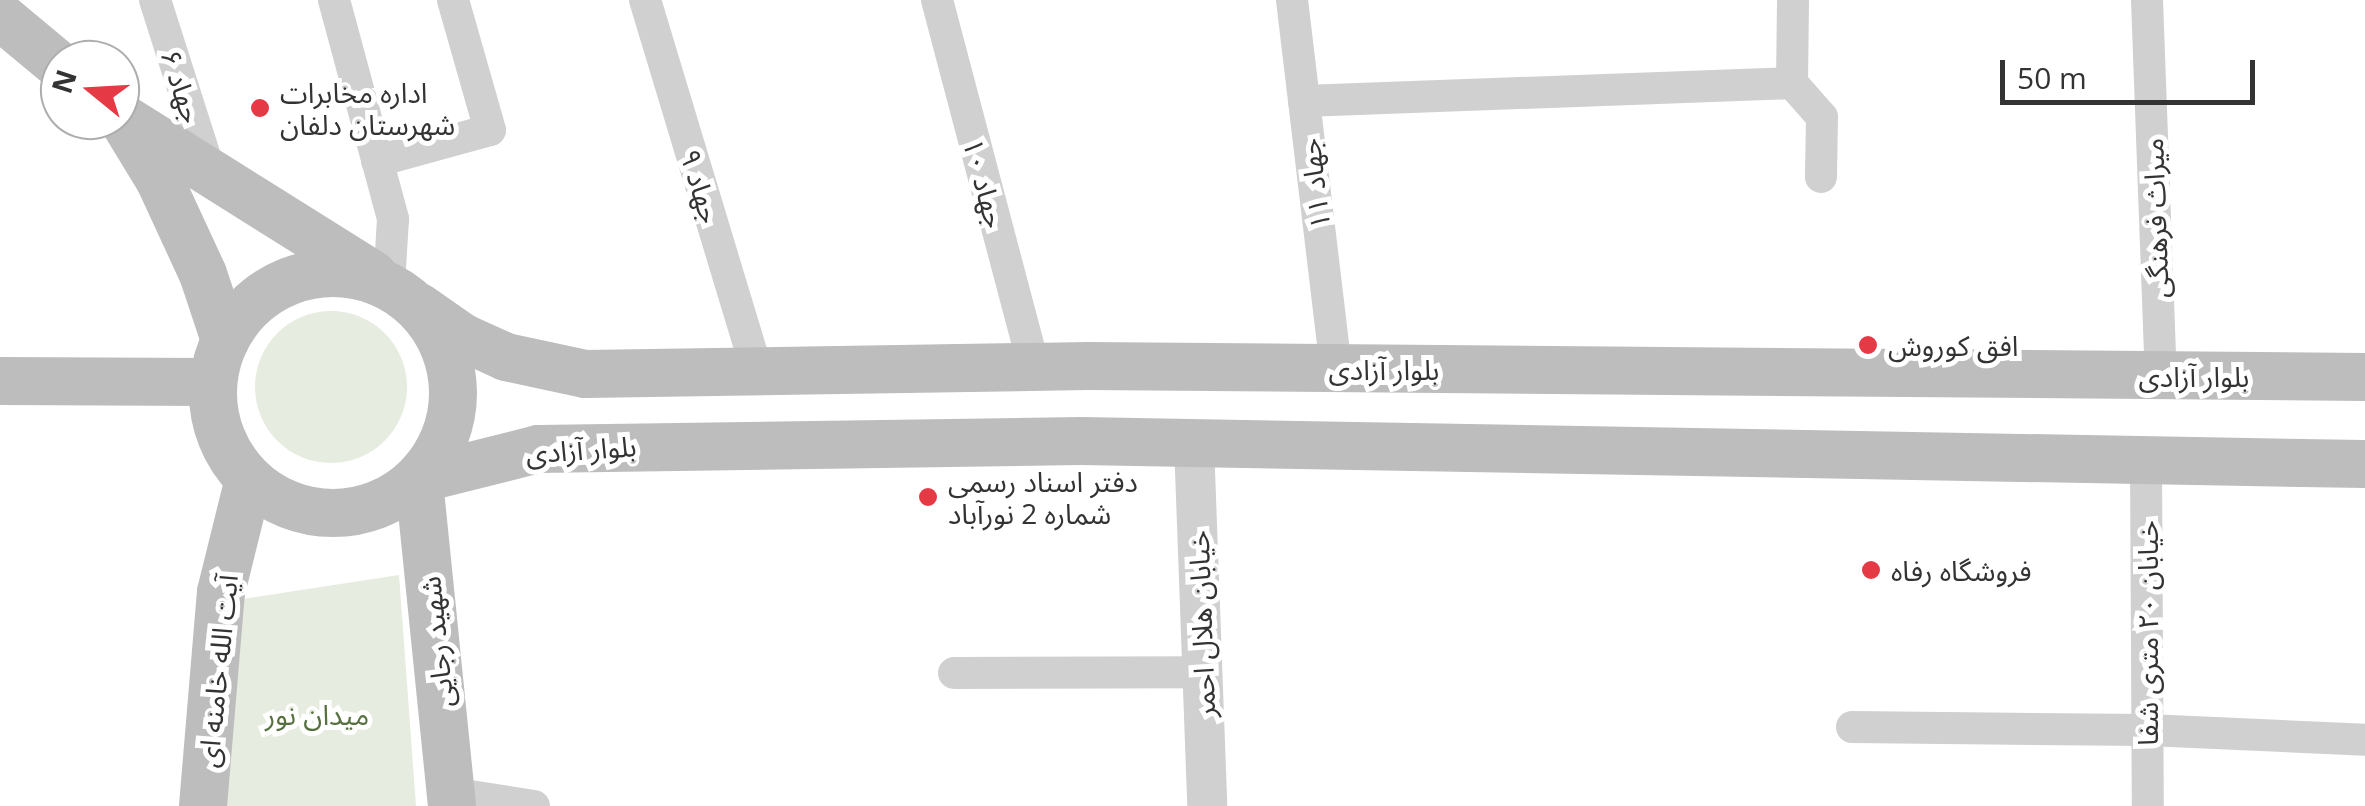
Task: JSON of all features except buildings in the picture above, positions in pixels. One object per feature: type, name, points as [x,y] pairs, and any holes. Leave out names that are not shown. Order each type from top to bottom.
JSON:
[{"type":"main road","points":[[0,16],[40,49]]},
{"type":"main road","name":"بلوار آزادی","points":[[140,129],[462,336],[506,357],[585,374],[1034,367],[2365,377]]},
{"type":"main road","points":[[135,140],[160,182],[203,274],[218,361],[218,426],[230,454],[248,479],[279,501],[315,513],[353,513],[389,501],[419,478],[441,448],[453,412],[453,374],[441,338],[404,296],[352,273],[314,273],[278,286],[248,308],[218,361]]},
{"type":"main road","points":[[0,381],[218,361]]},
{"type":"main road","name":"بلوار آزادی","points":[[419,478],[468,463],[538,449],[574,447],[1194,443],[2365,464]]},
{"type":"main road","name":"شهید رجایی","points":[[419,478],[452,799]]},
{"type":"main road","name":"آیت الله خامنه ای","points":[[203,806],[221,592],[248,479]]},
{"type":"street","name":"جهاد ۶","points":[[154,0],[210,172]]},
{"type":"street","points":[[334,0],[393,219],[404,296]]},
{"type":"street","points":[[378,161],[490,130],[453,0]]},
{"type":"street","name":"جهاد ۹","points":[[644,0],[757,371]]},
{"type":"street","name":"جهاد ۱۰","points":[[937,0],[1034,367]]},
{"type":"street","name":"جهاد ۱۱","points":[[1292,0],[1336,368]]},
{"type":"street","points":[[1793,0],[1792,83],[1822,118],[1822,178]]},
{"type":"street","name":"میراث فرهنگی","points":[[2147,0],[2162,376]]},
{"type":"street","points":[[1304,101],[1792,83]]},
{"type":"street","name":"خیابان هلال احمر","points":[[1194,443],[1207,806]]},
{"type":"street","name":"خیابان ۲۰ متری شفا","points":[[2146,461],[2148,806]]},
{"type":"street","points":[[954,673],[1202,672]]},
{"type":"street","points":[[1852,727],[2148,730],[2365,740]]},
{"type":"street","points":[[452,799],[534,806]]},
{"type":"green space","points":[[331,311],[360,317],[384,334],[401,358],[407,387],[401,416],[384,440],[360,457],[331,463],[302,457],[278,440],[261,416],[255,387],[261,358],[278,334],[302,317]]},
{"type":"green space","name":"میدان نور","points":[[399,575],[416,806],[215,806],[236,600]]},
{"type":"place","name":"اداره مخابرات شهرستان دلفان","points":[[260,108]]},
{"type":"place","name":"افق کوروش","points":[[1868,345]]},
{"type":"place","name":"دفتر اسناد رسمی شماره 2 نورآباد","points":[[928,497]]},
{"type":"place","name":"فروشگاه رفاه","points":[[1871,570]]}]
